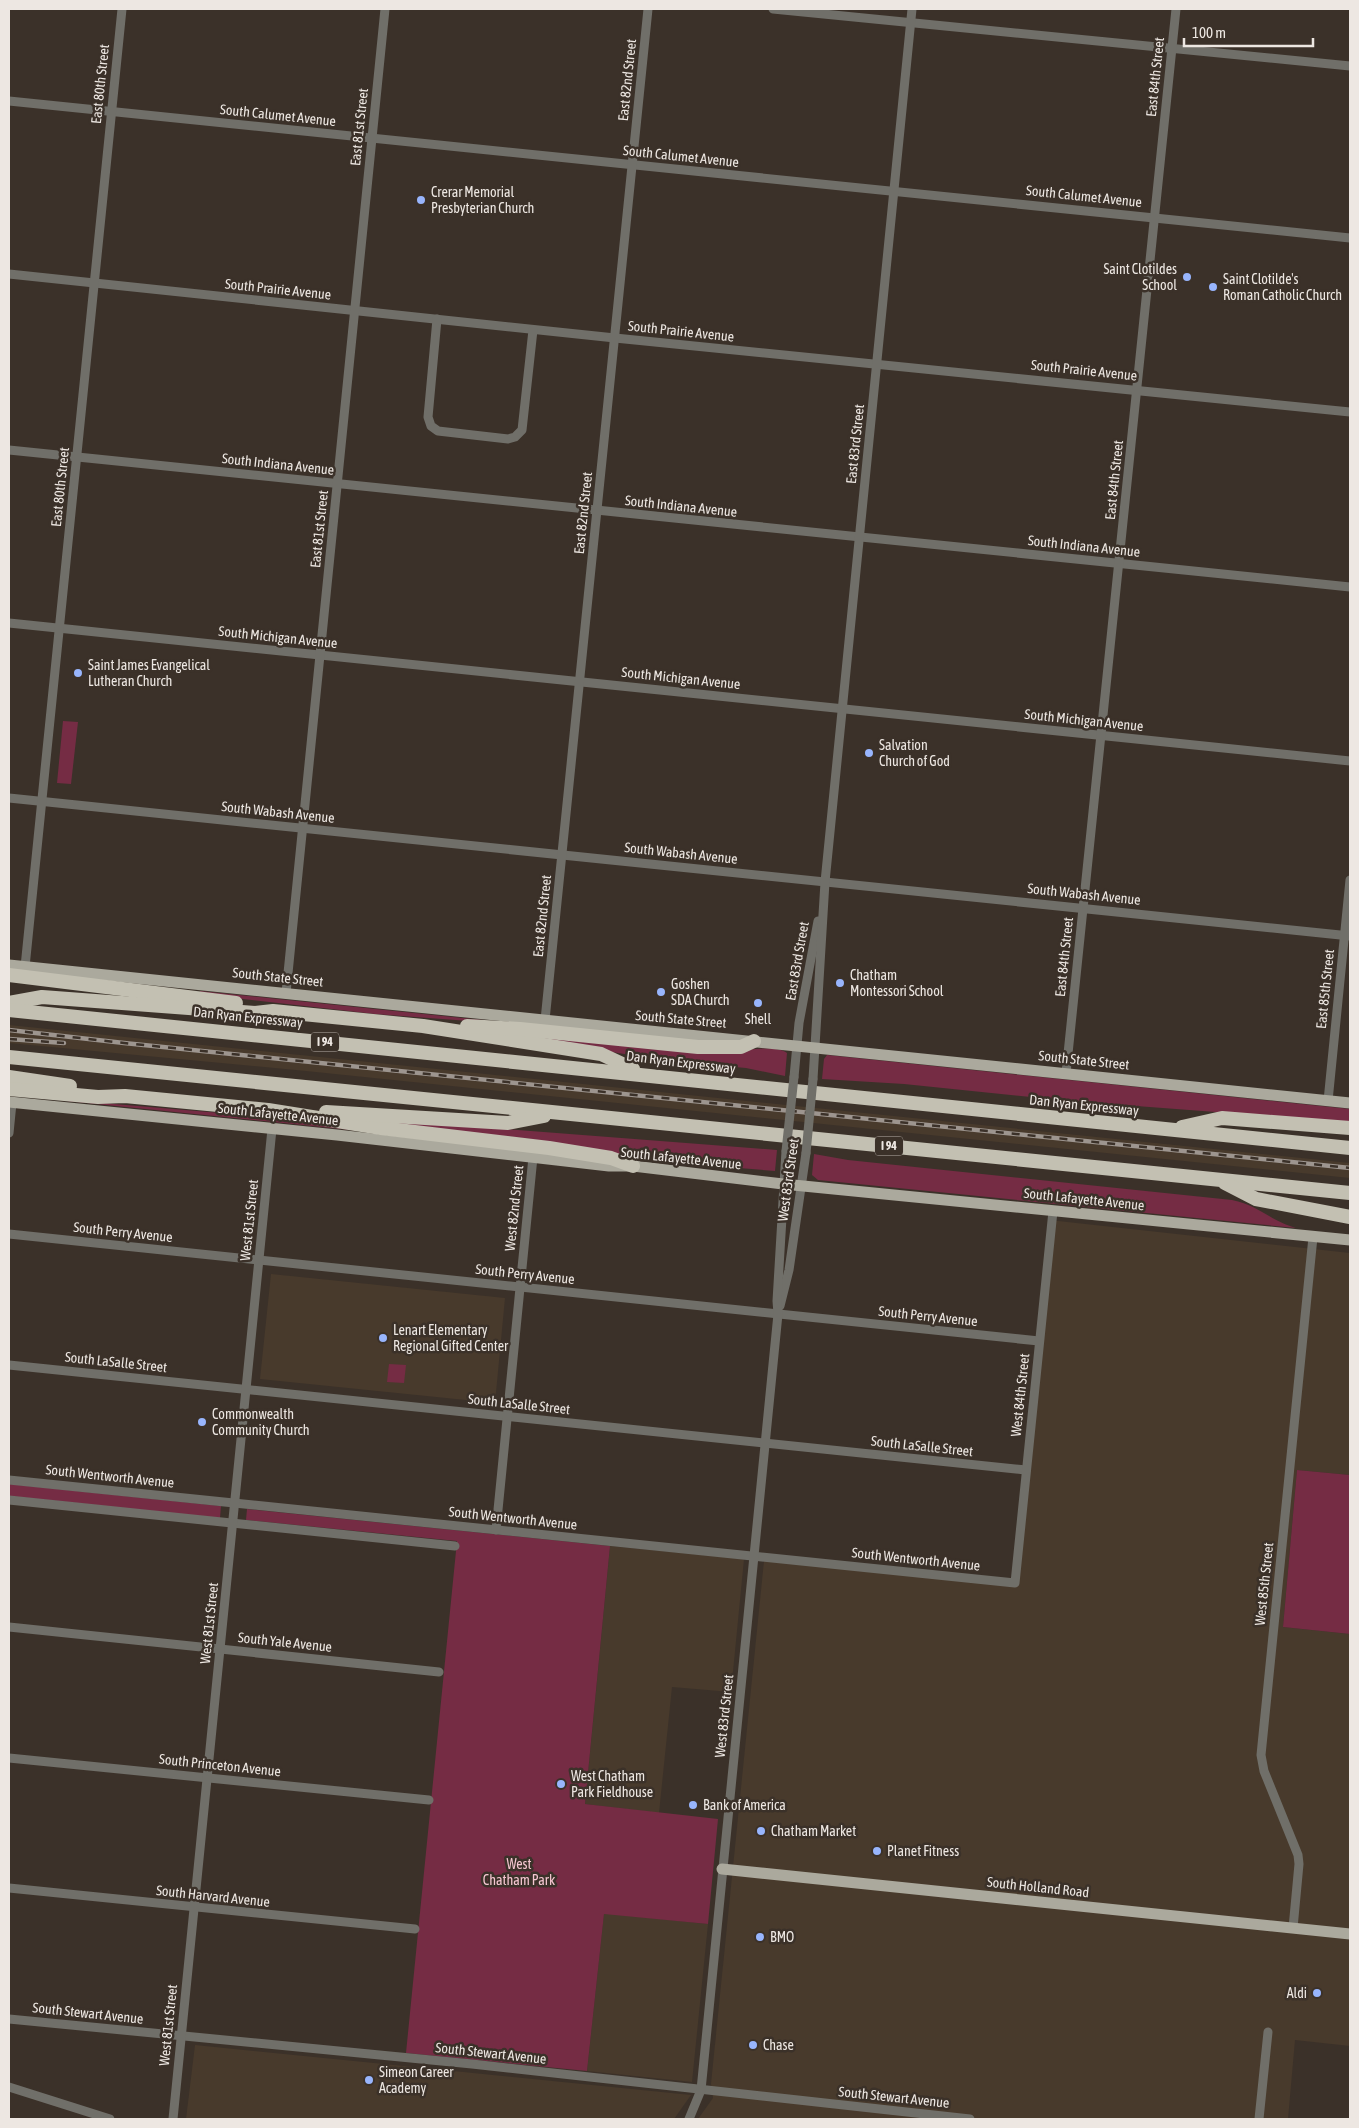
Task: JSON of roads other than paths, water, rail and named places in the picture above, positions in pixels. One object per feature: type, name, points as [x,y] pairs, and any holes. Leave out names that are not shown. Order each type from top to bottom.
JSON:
[{"type":"highway","points":[[9,975],[256,1005],[273,1011]]},
{"type":"highway","points":[[9,1003],[42,997],[255,1013],[273,1011],[422,1026],[601,1054],[642,1074]]},
{"type":"highway","name":"Dan Ryan Expressway","points":[[9,1010],[1350,1148]]},
{"type":"highway","points":[[422,1026],[445,1024],[520,1029],[698,1048],[741,1047],[754,1041]]},
{"type":"highway","name":"I 94","points":[[9,1058],[1350,1193]]},
{"type":"highway","points":[[9,1077],[125,1096],[268,1110],[381,1128],[549,1148],[611,1158],[633,1166]]},
{"type":"highway","points":[[10,1098],[125,1096]]},
{"type":"highway","points":[[268,1110],[295,1109],[433,1120],[508,1123],[560,1113]]},
{"type":"highway","points":[[1170,1130],[1222,1118],[1350,1128]]},
{"type":"highway","points":[[1217,1179],[1256,1199],[1350,1217]]},
{"type":"main road","name":"South State Street","points":[[9,965],[1350,1103]]},
{"type":"main road","name":"South Lafayette Avenue","points":[[10,1098],[609,1166],[633,1166],[783,1184],[1350,1240]]},
{"type":"main road","name":"South Holland Road","points":[[722,1869],[1350,1934]]},
{"type":"street","name":"East 80th Street","points":[[25,967],[122,9]]},
{"type":"street","name":"East 81st Street","points":[[286,993],[384,9]]},
{"type":"street","name":"East 82nd Street","points":[[545,1020],[648,9]]},
{"type":"street","points":[[773,9],[910,21],[1350,66]]},
{"type":"street","name":"East 83rd Street","points":[[816,1048],[825,882],[912,9]]},
{"type":"street","name":"East 84th Street","points":[[1066,1073],[1176,9]]},
{"type":"street","name":"South Calumet Avenue","points":[[9,101],[1350,238]]},
{"type":"street","name":"South Prairie Avenue","points":[[9,274],[533,330],[1350,412]]},
{"type":"street","points":[[437,319],[428,417],[431,426],[438,431],[508,439],[520,433],[533,330]]},
{"type":"street","name":"South Indiana Avenue","points":[[9,450],[1350,588]]},
{"type":"street","name":"South Michigan Avenue","points":[[9,623],[1350,761]]},
{"type":"street","name":"South Wabash Avenue","points":[[9,798],[1347,935]]},
{"type":"street","name":"East 85th Street","points":[[1328,1101],[1347,935],[1350,880]]},
{"type":"street","name":"East 83rd Street","points":[[797,1046],[825,882]]},
{"type":"street","name":"West 83rd Street","points":[[778,1314],[783,1184],[797,1046]]},
{"type":"street","name":"West 83rd Street","points":[[689,2119],[701,2090],[778,1314],[789,1270],[806,1153],[816,1048]]},
{"type":"street","points":[[9,1133],[10,1098]]},
{"type":"street","name":"West 81st Street","points":[[173,2119],[272,1128]]},
{"type":"street","name":"West 82nd Street","points":[[496,1530],[533,1157]]},
{"type":"street","name":"West 84th Street","points":[[1015,1582],[1053,1211]]},
{"type":"street","name":"South Perry Avenue","points":[[9,1234],[1039,1341]]},
{"type":"street","name":"West 85th Street","points":[[1293,1928],[1299,1864],[1298,1855],[1264,1771],[1261,1755],[1313,1237]]},
{"type":"street","name":"South LaSalle Street","points":[[9,1365],[1026,1470]]},
{"type":"street","name":"South Wentworth Avenue","points":[[9,1480],[1015,1582]]},
{"type":"street","points":[[9,1500],[455,1546]]},
{"type":"street","name":"South Yale Avenue","points":[[9,1627],[439,1672]]},
{"type":"street","name":"South Princeton Avenue","points":[[9,1758],[429,1800]]},
{"type":"street","name":"South Harvard Avenue","points":[[9,1888],[415,1929]]},
{"type":"street","name":"South Stewart Avenue","points":[[9,2019],[472,2064],[970,2119]]},
{"type":"street","points":[[1259,2119],[1268,2032]]},
{"type":"street","points":[[9,2087],[110,2119]]},
{"type":"railway","points":[[9,1030],[1350,1168]]},
{"type":"railway","points":[[9,1039],[64,1043]]},
{"type":"place","name":"Crerar Memorial Presbyterian Church","points":[[421,200]]},
{"type":"place","name":"Saint Clotildes School","points":[[1187,277]]},
{"type":"place","name":"Saint Clotilde's Roman Catholic Church","points":[[1213,287]]},
{"type":"place","name":"Saint James Evangelical Lutheran Church","points":[[78,673]]},
{"type":"place","name":"Salvation Church of God","points":[[869,753]]},
{"type":"place","name":"Chatham Montessori School","points":[[840,983]]},
{"type":"place","name":"Goshen SDA Church","points":[[661,992]]},
{"type":"place","name":"Shell","points":[[758,1003]]},
{"type":"place","name":"Lenart Elementary Regional Gifted Center","points":[[383,1338]]},
{"type":"place","name":"Commonwealth Community Church","points":[[202,1422]]},
{"type":"place","name":"West Chatham Park Fieldhouse","points":[[561,1784]]},
{"type":"place","name":"Bank of America","points":[[693,1805]]},
{"type":"place","name":"Chatham Market","points":[[761,1831]]},
{"type":"place","name":"Planet Fitness","points":[[877,1851]]},
{"type":"place","name":"BMO","points":[[760,1937]]},
{"type":"place","name":"Aldi","points":[[1317,1993]]},
{"type":"place","name":"Chase","points":[[753,2045]]},
{"type":"place","name":"Simeon Career Academy","points":[[369,2080]]},
{"type":"park label","name":"West Chatham Park","points":[[519,1872]]}]
